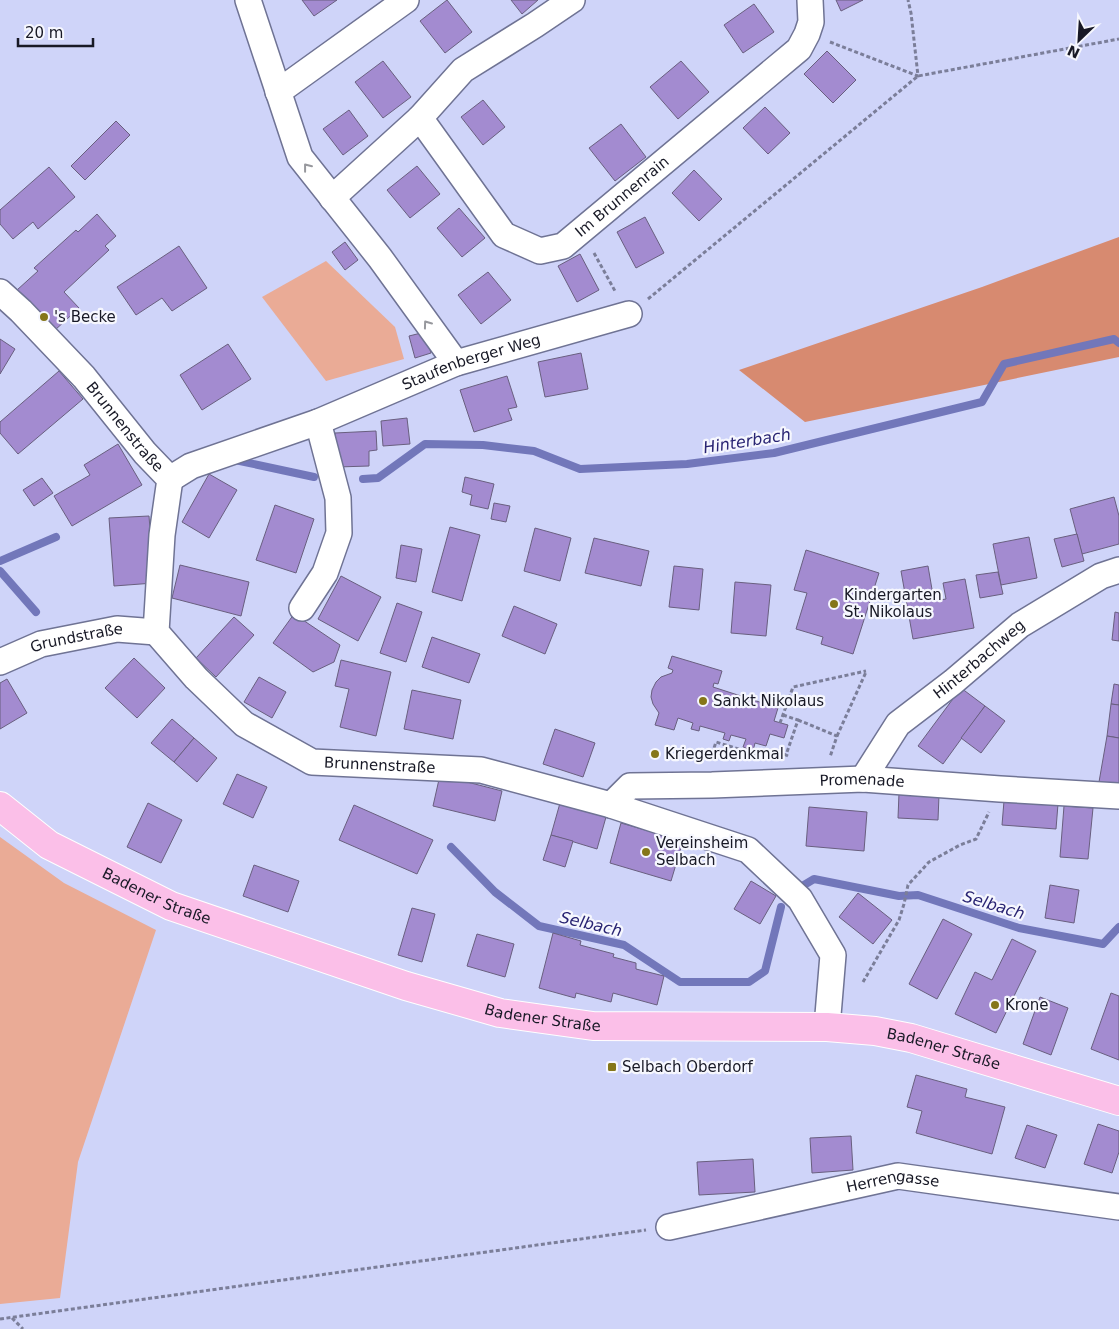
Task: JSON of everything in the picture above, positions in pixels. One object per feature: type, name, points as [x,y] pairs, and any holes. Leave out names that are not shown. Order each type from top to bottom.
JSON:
[{"type":"main road","name":"Badener Straße","points":[[0,806],[49,846],[171,906],[406,986],[500,1013],[593,1026],[826,1027],[875,1031],[911,1038],[1119,1101]]},
{"type":"street","points":[[248,0],[300,157],[380,258],[456,363]]},
{"type":"street","points":[[278,92],[406,0]]},
{"type":"street","points":[[332,198],[420,118],[463,70],[536,25],[572,0]]},
{"type":"street","name":"Im Brunnenrain","points":[[420,118],[504,235],[540,251],[563,246],[799,49],[811,22],[810,0]]},
{"type":"street","name":"Brunnenstraße","points":[[0,292],[84,378],[145,453],[170,479],[162,535],[156,632],[196,678],[244,724],[312,762],[481,770],[611,805],[748,850],[800,899],[833,954],[826,1027]]},
{"type":"street","name":"Staufenberger Weg","points":[[170,479],[191,466],[318,422],[456,363],[629,314]]},
{"type":"street","points":[[302,608],[326,573],[338,533],[338,498],[318,422]]},
{"type":"street","name":"Hinterbachweg","points":[[863,779],[898,724],[953,682],[1020,625],[1101,576],[1119,570]]},
{"type":"street","name":"Grundstraße","points":[[0,662],[41,644],[117,629],[156,632]]},
{"type":"street","name":"Promenade","points":[[611,805],[630,786],[712,785],[806,775],[1119,796]]},
{"type":"street","name":"Herrengasse","points":[[669,1227],[898,1176],[1119,1207]]},
{"type":"path","points":[[908,0],[918,76]]},
{"type":"path","points":[[807,34],[918,76]]},
{"type":"path","points":[[581,231],[629,314],[918,76],[1119,39]]},
{"type":"path","points":[[712,785],[708,767],[716,742],[761,756],[771,750],[786,755],[804,762],[806,775],[828,764],[837,736],[866,671],[793,687],[780,723]]},
{"type":"path","points":[[783,715],[837,736]]},
{"type":"path","points":[[786,755],[798,720]]},
{"type":"path","points":[[863,982],[899,920],[908,885],[929,862],[960,845],[976,839]]},
{"type":"path","points":[[0,1318],[12,1318],[669,1227]]},
{"type":"path","points":[[12,1318],[24,1329]]},
{"type":"shaded area","points":[[1119,237],[1119,357],[805,422],[739,370],[982,287]]},
{"type":"shaded area","points":[[326,261],[395,327],[404,359],[326,381],[262,297]]},
{"type":"shaded area","points":[[0,837],[64,883],[156,930],[78,1162],[60,1298],[0,1304]]},
{"type":"building","points":[[302,0],[337,0],[314,16]]},
{"type":"building","points":[[447,0],[472,32],[445,53],[420,21]]},
{"type":"building","points":[[511,0],[538,0],[522,14]]},
{"type":"building","points":[[836,0],[863,0],[841,11]]},
{"type":"building","points":[[754,4],[774,32],[743,53],[724,25]]},
{"type":"building","points":[[827,51],[856,80],[833,103],[804,74]]},
{"type":"building","points":[[383,61],[411,97],[383,118],[355,82]]},
{"type":"building","points":[[681,61],[709,92],[678,119],[650,87]]},
{"type":"building","points":[[483,100],[505,127],[483,145],[461,117]]},
{"type":"building","points":[[765,107],[790,133],[768,154],[743,128]]},
{"type":"building","points":[[349,110],[368,136],[343,155],[323,129]]},
{"type":"building","points":[[116,121],[130,135],[85,180],[71,166]]},
{"type":"building","points":[[621,124],[646,157],[615,181],[589,148]]},
{"type":"building","points":[[417,166],[440,194],[410,218],[387,190]]},
{"type":"building","points":[[49,167],[75,197],[38,229],[33,222],[13,239],[0,224],[0,210]]},
{"type":"building","points":[[694,170],[722,199],[699,221],[672,193]]},
{"type":"building","points":[[459,208],[485,238],[462,257],[437,228]]},
{"type":"building","points":[[97,214],[116,236],[105,246],[109,250],[64,292],[79,308],[54,331],[17,290],[38,271],[34,268],[76,230],[78,232]]},
{"type":"building","points":[[645,217],[664,253],[636,268],[617,232]]},
{"type":"building","points":[[345,242],[358,260],[345,270],[332,252]]},
{"type":"building","points":[[179,246],[207,288],[172,311],[162,298],[136,315],[117,287]]},
{"type":"building","points":[[580,254],[599,290],[577,302],[558,266]]},
{"type":"building","points":[[488,272],[511,300],[481,324],[458,295]]},
{"type":"building","points":[[425,332],[431,353],[415,358],[409,336]]},
{"type":"building","points":[[0,339],[15,349],[0,374]]},
{"type":"building","points":[[228,344],[251,379],[202,410],[180,375]]},
{"type":"building","points":[[581,353],[588,389],[545,397],[538,362]]},
{"type":"building","points":[[59,371],[83,399],[18,454],[0,433],[0,422]]},
{"type":"building","points":[[507,376],[517,407],[508,409],[512,420],[474,432],[460,390]]},
{"type":"building","points":[[407,418],[410,444],[383,446],[381,421]]},
{"type":"building","points":[[376,431],[377,450],[369,451],[369,466],[337,467],[335,433]]},
{"type":"building","points":[[118,444],[142,485],[72,526],[54,496],[90,475],[84,465]]},
{"type":"building","points":[[209,474],[237,490],[209,538],[182,522]]},
{"type":"building","points":[[465,477],[494,484],[488,509],[470,505],[472,495],[462,492]]},
{"type":"building","points":[[42,478],[53,493],[34,506],[23,490]]},
{"type":"building","points":[[1114,497],[1119,516],[1119,544],[1082,554],[1070,509]]},
{"type":"building","points":[[494,503],[510,506],[506,522],[491,519]]},
{"type":"building","points":[[275,505],[314,519],[296,573],[256,560]]},
{"type":"building","points":[[149,516],[154,583],[114,586],[109,518]]},
{"type":"building","points":[[450,527],[480,535],[462,601],[432,592]]},
{"type":"building","points":[[535,528],[571,538],[560,581],[524,571]]},
{"type":"building","points":[[1077,534],[1084,561],[1062,567],[1054,539]]},
{"type":"building","points":[[1029,537],[1037,578],[1001,585],[993,544]]},
{"type":"building","points":[[594,538],[649,551],[641,586],[585,573]]},
{"type":"building","points":[[401,545],[422,549],[416,582],[396,578]]},
{"type":"building","points":[[806,550],[879,573],[853,654],[821,644],[823,637],[796,629],[807,593],[794,590]]},
{"type":"building","points":[[180,565],[249,582],[241,616],[172,598]]},
{"type":"building","points":[[674,566],[703,569],[699,610],[669,607]]},
{"type":"building","points":[[928,566],[934,601],[946,599],[943,583],[965,579],[974,628],[913,639],[901,571]]},
{"type":"building","points":[[998,572],[1003,594],[980,598],[976,575]]},
{"type":"building","points":[[341,576],[381,597],[358,641],[318,619]]},
{"type":"building","points":[[735,582],[771,585],[766,636],[731,633]]},
{"type":"building","points":[[397,603],[422,612],[406,662],[380,653]]},
{"type":"building","points":[[514,606],[557,624],[545,654],[502,636]]},
{"type":"building","points":[[1115,612],[1119,613],[1119,641],[1112,640]]},
{"type":"building","points":[[294,614],[340,645],[334,662],[313,672],[273,643]]},
{"type":"building","points":[[234,617],[254,635],[216,677],[196,658]]},
{"type":"building","points":[[432,637],[480,654],[469,683],[422,667]]},
{"type":"building","name":"Sankt Nikolaus","points":[[672,656],[722,671],[718,684],[714,683],[713,687],[778,708],[774,721],[788,725],[784,738],[770,734],[766,746],[755,743],[753,751],[743,747],[746,739],[731,735],[729,741],[723,739],[725,733],[700,726],[699,731],[691,729],[693,723],[678,718],[674,730],[655,725],[659,713],[653,704],[652,690],[661,677],[672,673],[673,670],[668,668]]},
{"type":"building","points":[[134,658],[165,688],[137,718],[105,688]]},
{"type":"building","points":[[341,660],[391,672],[376,736],[340,727],[349,689],[335,686]]},
{"type":"building","points":[[259,677],[286,692],[272,718],[244,702]]},
{"type":"building","points":[[7,679],[27,713],[0,729],[0,683]]},
{"type":"building","points":[[1114,684],[1119,685],[1119,705],[1111,704]]},
{"type":"building","points":[[961,688],[985,706],[943,764],[918,746]]},
{"type":"building","points":[[412,690],[461,700],[453,739],[404,729]]},
{"type":"building","points":[[1111,704],[1119,705],[1119,738],[1107,736]]},
{"type":"building","points":[[985,706],[1005,721],[981,753],[961,738]]},
{"type":"building","points":[[172,719],[194,738],[174,762],[151,743]]},
{"type":"building","points":[[555,729],[595,743],[583,777],[543,764]]},
{"type":"building","points":[[1107,736],[1119,738],[1119,785],[1099,782]]},
{"type":"building","points":[[194,738],[217,758],[197,782],[174,762]]},
{"type":"building","points":[[237,774],[267,787],[253,818],[223,804]]},
{"type":"building","points":[[440,775],[502,791],[495,821],[433,806]]},
{"type":"building","points":[[899,793],[939,795],[938,820],[898,818]]},
{"type":"building","points":[[1004,801],[1058,804],[1056,829],[1002,825]]},
{"type":"building","points":[[148,803],[182,820],[161,863],[127,847]]},
{"type":"building","points":[[560,803],[606,817],[597,849],[551,835]]},
{"type":"building","points":[[354,805],[433,840],[417,874],[339,840]]},
{"type":"building","points":[[1064,806],[1093,808],[1088,859],[1060,857]]},
{"type":"building","points":[[809,807],[867,812],[864,851],[806,846]]},
{"type":"building","name":"Vereinsheim Selbach","points":[[621,823],[683,841],[671,881],[610,863]]},
{"type":"building","points":[[551,835],[573,841],[565,867],[543,860]]},
{"type":"building","points":[[254,865],[299,881],[288,912],[243,896]]},
{"type":"building","points":[[751,881],[776,896],[760,924],[734,909]]},
{"type":"building","points":[[1050,885],[1079,890],[1074,923],[1045,918]]},
{"type":"building","points":[[858,893],[892,920],[873,944],[839,917]]},
{"type":"building","points":[[412,908],[435,914],[422,962],[398,955]]},
{"type":"building","points":[[943,919],[972,934],[937,999],[909,984]]},
{"type":"building","points":[[553,933],[581,941],[580,945],[614,954],[613,957],[636,963],[636,969],[664,976],[657,1005],[613,993],[611,1002],[576,993],[575,998],[539,988]]},
{"type":"building","points":[[477,934],[514,944],[505,977],[467,966]]},
{"type":"building","points":[[1012,939],[1036,951],[996,1033],[955,1014],[975,972],[992,980]]},
{"type":"building","points":[[1111,993],[1119,996],[1119,1060],[1091,1049]]},
{"type":"building","points":[[1040,997],[1068,1008],[1051,1055],[1023,1044]]},
{"type":"building","points":[[916,1075],[967,1089],[965,1097],[1005,1107],[992,1154],[916,1133],[922,1111],[907,1107]]},
{"type":"building","points":[[1098,1124],[1119,1131],[1119,1152],[1112,1173],[1084,1164]]},
{"type":"building","points":[[1027,1125],[1057,1135],[1045,1168],[1015,1158]]},
{"type":"building","points":[[851,1136],[853,1170],[812,1173],[810,1138]]},
{"type":"building","points":[[753,1159],[755,1192],[699,1195],[697,1162]]},
{"type":"waterway","name":"Hinterbach","points":[[363,479],[378,478],[425,444],[483,445],[534,451],[580,469],[687,464],[774,453],[982,402],[1004,364],[1114,339],[1119,343]]},
{"type":"waterway","name":"Hinterbach","points":[[235,460],[314,477]]},
{"type":"waterway","name":"Hinterbach","points":[[0,561],[56,537]]},
{"type":"waterway","name":"Selbach","points":[[0,571],[36,612]]},
{"type":"waterway","name":"Selbach","points":[[451,847],[495,892],[539,926],[624,945],[680,982],[749,982],[765,971],[781,907]]},
{"type":"waterway","name":"Selbach","points":[[799,888],[814,879],[899,896],[918,895],[1019,928],[1103,944],[1119,927]]},
{"type":"place","name":"'s Becke","points":[[44,317]]},
{"type":"place","name":"Kindergarten St. Nikolaus","points":[[834,604]]},
{"type":"place","name":"Sankt Nikolaus","points":[[703,701]]},
{"type":"place","name":"Kriegerdenkmal","points":[[655,754]]},
{"type":"place","name":"Vereinsheim Selbach","points":[[646,852]]},
{"type":"place","name":"Krone","points":[[995,1005]]},
{"type":"place","name":"Selbach Oberdorf","points":[[612,1067]]}]
